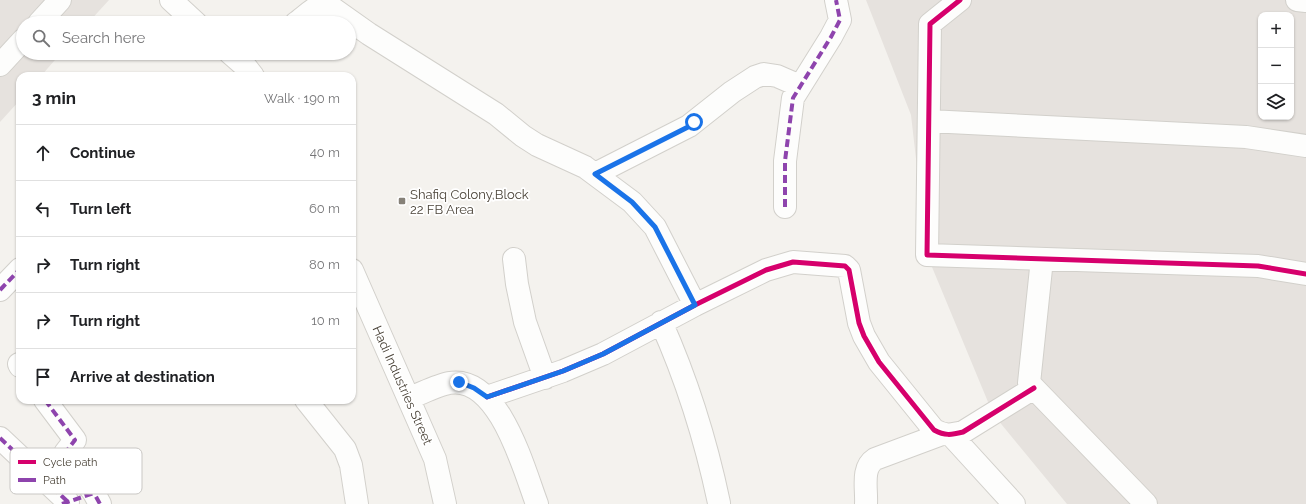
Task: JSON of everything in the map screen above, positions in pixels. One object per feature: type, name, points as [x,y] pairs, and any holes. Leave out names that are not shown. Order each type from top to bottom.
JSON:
[{"type":"street","points":[[45,16],[60,0]]},
{"type":"street","points":[[170,0],[188,16]]},
{"type":"street","points":[[785,207],[785,161],[793,98],[832,37],[840,20],[836,0]]},
{"type":"street","points":[[960,0],[930,24],[927,255],[1258,266],[1306,274]]},
{"type":"street","points":[[1297,0],[1306,1]]},
{"type":"street","points":[[305,16],[323,2],[343,16]]},
{"type":"street","points":[[356,25],[496,114],[523,136],[537,145],[585,167],[632,202],[655,227],[695,305]]},
{"type":"street","points":[[0,65],[16,48]]},
{"type":"street","points":[[238,60],[250,72]]},
{"type":"street","points":[[595,174],[690,126],[732,92],[755,77],[764,74],[777,76],[800,86]]},
{"type":"street","points":[[929,121],[1246,137],[1306,146]]},
{"type":"street","points":[[514,259],[517,284],[525,322],[544,378]]},
{"type":"street","points":[[1042,259],[1029,383],[1146,504]]},
{"type":"street","points":[[487,397],[544,378],[603,354],[661,322],[766,270],[793,262],[841,265],[845,266],[849,270],[859,323],[864,336],[879,362],[934,430],[946,435],[1014,504]]},
{"type":"street","points":[[0,290],[16,273]]},
{"type":"street","name":"Hadi Industries Street","points":[[356,279],[435,459],[446,504]]},
{"type":"street","points":[[661,322],[678,360],[697,416],[711,466],[719,503]]},
{"type":"street","points":[[409,398],[449,383],[459,382],[474,388],[487,397],[499,411],[510,432],[537,504]]},
{"type":"street","points":[[867,504],[866,476],[867,468],[870,462],[946,435],[963,432],[1034,388]]},
{"type":"street","points":[[48,404],[75,440],[69,448]]},
{"type":"street","points":[[309,404],[345,449],[350,465],[357,504]]},
{"type":"street","points":[[0,438],[10,448]]},
{"type":"street","points":[[56,494],[65,503],[97,499]]},
{"type":"shaded area","points":[[0,0],[109,0],[94,16],[16,16],[16,60],[55,60],[44,72],[16,72],[16,104],[0,122]]},
{"type":"shaded area","points":[[866,0],[1306,0],[1306,504],[1067,504],[993,414],[927,255],[911,115]]},
{"type":"marked path","points":[[785,207],[785,161],[793,98],[840,20],[836,0]]},
{"type":"marked path","points":[[0,290],[16,273]]},
{"type":"marked path","points":[[48,404],[75,440],[69,448]]},
{"type":"marked path","points":[[0,438],[11,448]]},
{"type":"marked path","points":[[60,494],[68,502]]},
{"type":"marked path","points":[[62,504],[91,494]]},
{"type":"marked path","points":[[95,494],[100,504]]},
{"type":"cycle path","points":[[960,0],[930,24],[927,255],[1258,266],[1306,274]]},
{"type":"cycle path","points":[[487,397],[563,371],[603,354],[695,305],[766,270],[793,262],[845,266],[849,270],[859,323],[864,336],[879,362],[934,430],[948,434],[963,432],[1034,388]]},
{"type":"place","name":"Shafiq Colony,Block 22 FB Area","points":[[402,201]]},
{"type":"route","points":[[459,382],[474,388],[487,397],[563,371],[603,354],[695,305],[655,227],[632,202],[595,174],[690,126],[694,122]]}]
